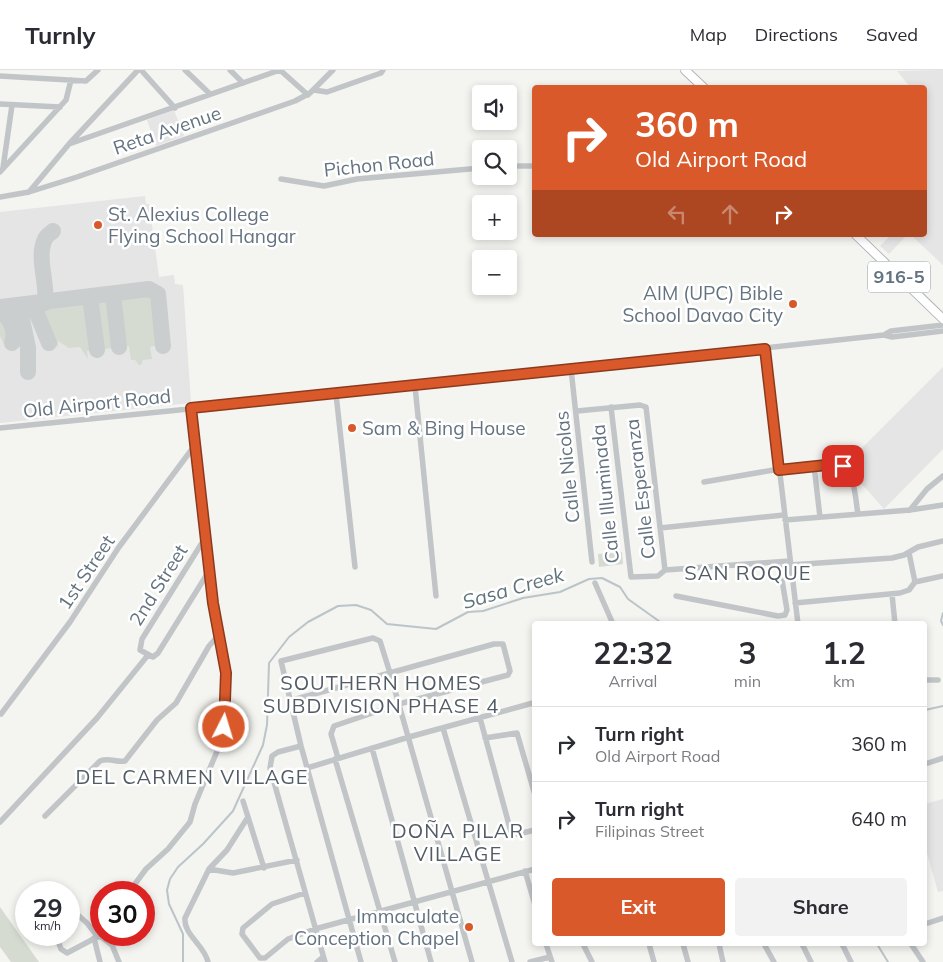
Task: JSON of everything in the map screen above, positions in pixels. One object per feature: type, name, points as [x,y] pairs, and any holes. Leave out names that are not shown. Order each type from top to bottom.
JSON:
[{"type":"main road","points":[[685,70],[701,85]]},
{"type":"main road","name":"916-5","points":[[858,237],[943,319]]},
{"type":"street","points":[[0,76],[86,81],[98,70]]},
{"type":"street","points":[[29,192],[69,144],[139,70],[175,108]]},
{"type":"street","points":[[185,70],[210,94]]},
{"type":"street","points":[[230,70],[243,83]]},
{"type":"street","points":[[69,144],[280,70],[308,95]]},
{"type":"street","name":"Reta Avenue","points":[[0,197],[29,192],[77,177],[308,95],[332,70]]},
{"type":"street","points":[[314,90],[327,92],[382,73],[383,70]]},
{"type":"street","points":[[1,170],[68,97],[71,80]]},
{"type":"street","points":[[0,104],[60,107]]},
{"type":"street","points":[[1,170],[12,104]]},
{"type":"street","points":[[517,166],[532,166]]},
{"type":"street","name":"Pichon Road","points":[[281,179],[324,186],[357,179],[472,169]]},
{"type":"street","name":"Old Airport Road","points":[[884,335],[891,331],[943,325]]},
{"type":"street","name":"Old Airport Road","points":[[0,428],[415,386],[884,335],[892,337],[943,331]]},
{"type":"street","points":[[765,349],[798,621]]},
{"type":"street","name":"Calle Nicolas","points":[[571,369],[592,562]]},
{"type":"street","points":[[415,386],[436,596]]},
{"type":"street","points":[[336,394],[355,567]]},
{"type":"street","name":"Calle Esperanza","points":[[611,407],[644,406],[665,570]]},
{"type":"street","points":[[577,411],[611,407]]},
{"type":"street","name":"Calle Illuminada","points":[[611,407],[631,577],[658,576],[665,570]]},
{"type":"street","points":[[137,881],[146,869],[168,849],[190,822],[198,796],[221,744],[227,683],[217,637],[191,408]]},
{"type":"street","name":"1st Street","points":[[0,714],[70,622],[119,547],[195,445]]},
{"type":"street","points":[[704,482],[779,470],[839,464],[846,469],[852,479],[858,514]]},
{"type":"street","points":[[814,466],[820,517]]},
{"type":"street","points":[[910,510],[927,489],[943,476]]},
{"type":"street","points":[[660,528],[784,517],[820,517],[910,510],[943,505]]},
{"type":"street","name":"2nd Street","points":[[148,656],[140,650],[142,639],[205,538]]},
{"type":"street","points":[[665,570],[779,562],[892,558],[909,553],[918,547],[943,541]]},
{"type":"street","points":[[909,553],[915,582]]},
{"type":"street","points":[[676,596],[778,616],[785,615],[787,610],[779,562]]},
{"type":"street","points":[[0,822],[97,718],[148,656],[156,655],[209,571]]},
{"type":"street","points":[[795,603],[892,594],[909,590],[915,582],[943,576]]},
{"type":"street","points":[[595,583],[612,621]]},
{"type":"street","points":[[892,594],[895,621]]},
{"type":"street","points":[[45,816],[100,762],[109,759],[119,762],[125,761],[157,720],[174,706],[209,646],[217,637]]},
{"type":"street","points":[[361,962],[289,701],[281,661],[373,638],[380,640],[472,962]]},
{"type":"street","points":[[289,701],[501,643],[506,652],[510,673],[399,704],[334,726],[331,734],[395,962]]},
{"type":"street","points":[[927,680],[938,680]]},
{"type":"street","points":[[307,768],[409,737],[532,703]]},
{"type":"street","points":[[480,718],[511,832],[518,834],[532,831]]},
{"type":"street","points":[[443,728],[512,962]]},
{"type":"street","points":[[485,738],[517,733],[532,785]]},
{"type":"street","points":[[301,746],[278,752],[270,761],[270,768],[324,959],[317,962]]},
{"type":"street","points":[[372,748],[431,962]]},
{"type":"street","points":[[927,763],[943,758]]},
{"type":"street","points":[[243,800],[264,868]]},
{"type":"street","points":[[208,962],[204,951],[186,927],[185,921],[209,869],[227,850],[248,817]]},
{"type":"street","points":[[209,869],[233,873],[297,860]]},
{"type":"street","points":[[305,893],[272,904],[243,928],[241,932],[262,959],[288,939],[315,929],[488,880],[532,870]]},
{"type":"street","points":[[525,871],[532,895]]},
{"type":"street","points":[[80,917],[90,927]]},
{"type":"street","points":[[927,923],[943,918]]},
{"type":"street","points":[[60,946],[66,952],[78,946]]},
{"type":"street","points":[[99,946],[100,962]]},
{"type":"street","points":[[112,946],[119,962]]},
{"type":"street","points":[[530,962],[551,959],[547,946]]},
{"type":"street","points":[[584,946],[592,962]]},
{"type":"street","points":[[650,946],[654,962]]},
{"type":"street","points":[[684,946],[688,962]]},
{"type":"street","points":[[719,946],[723,962]]},
{"type":"street","points":[[765,946],[774,962]]},
{"type":"street","points":[[803,946],[811,962]]},
{"type":"street","points":[[843,946],[851,962]]},
{"type":"street","points":[[912,946],[923,962]]},
{"type":"shaded area","points":[[943,70],[943,265],[913,237],[927,237],[927,85],[908,85],[897,71]]},
{"type":"shaded area","points":[[174,110],[184,136],[156,146],[147,120]]},
{"type":"shaded area","points":[[145,196],[146,204],[149,204],[159,277],[174,275],[175,284],[183,285],[191,403],[0,423],[0,212]]},
{"type":"shaded area","points":[[889,237],[905,237],[889,254],[880,246]]},
{"type":"shaded area","points":[[152,294],[156,299],[161,344],[150,347],[152,359],[143,360],[141,365],[139,365],[135,360],[131,360],[129,346],[122,347],[121,320],[118,320],[116,299]]},
{"type":"shaded area","points":[[112,299],[115,321],[113,321],[118,347],[99,350],[94,302]]},
{"type":"shaded area","points":[[89,302],[94,350],[87,351],[88,359],[80,347],[69,348],[58,341],[58,349],[55,341],[51,342],[37,308]]},
{"type":"shaded area","points":[[0,314],[7,320],[11,333],[7,344],[4,344],[0,336]]},
{"type":"shaded area","points":[[943,367],[943,449],[884,509],[845,465]]},
{"type":"shaded area","points":[[622,552],[623,564],[599,567],[598,554]]},
{"type":"shaded area","points":[[943,799],[943,891],[938,892],[927,853],[927,803]]},
{"type":"shaded area","points":[[0,907],[15,928],[15,946],[28,946],[39,962],[11,962],[0,947]]},
{"type":"waterway","name":"Sasa Creek","points":[[183,962],[183,934],[169,904],[167,890],[170,879],[178,867],[203,844],[233,811],[263,745],[267,725],[269,663],[289,637],[308,622],[338,606],[356,605],[371,610],[387,624],[436,629],[468,612],[483,611],[523,598],[560,592],[589,579],[602,578],[620,587],[628,599],[659,621]]},
{"type":"waterway","name":"Sasa Creek","points":[[943,613],[941,621],[943,625]]},
{"type":"waterway","name":"Sasa Creek","points":[[927,710],[943,706]]},
{"type":"waterway","points":[[878,946],[888,962]]},
{"type":"taxiway","points":[[45,303],[42,254],[46,238],[53,231]]},
{"type":"taxiway","points":[[0,307],[149,289],[158,294],[163,346]]},
{"type":"taxiway","points":[[113,294],[119,347]]},
{"type":"taxiway","points":[[90,297],[97,350]]},
{"type":"taxiway","points":[[33,304],[49,343]]},
{"type":"taxiway","points":[[19,305],[28,348],[28,372]]},
{"type":"taxiway","points":[[0,312],[7,317],[12,325],[12,343]]},
{"type":"place","name":"St. Alexius College Flying School Hangar","points":[[98,225]]},
{"type":"place","name":"AIM (UPC) Bible School Davao City","points":[[793,304]]},
{"type":"place","name":"Sam & Bing House","points":[[352,428]]},
{"type":"place","name":"Immaculate Conception Chapel","points":[[469,927]]},
{"type":"district","name":"SAN ROQUE","points":[[748,573]]},
{"type":"district","name":"SOUTHERN HOMES SUBDIVISION PHASE 4","points":[[381,694]]},
{"type":"district","name":"DEL CARMEN VILLAGE","points":[[192,777]]},
{"type":"district","name":"DOÑA PILAR VILLAGE","points":[[458,842]]},
{"type":"route","points":[[224,727],[226,673],[217,637],[191,408],[382,390],[765,349],[779,470],[836,464],[843,466]]}]
